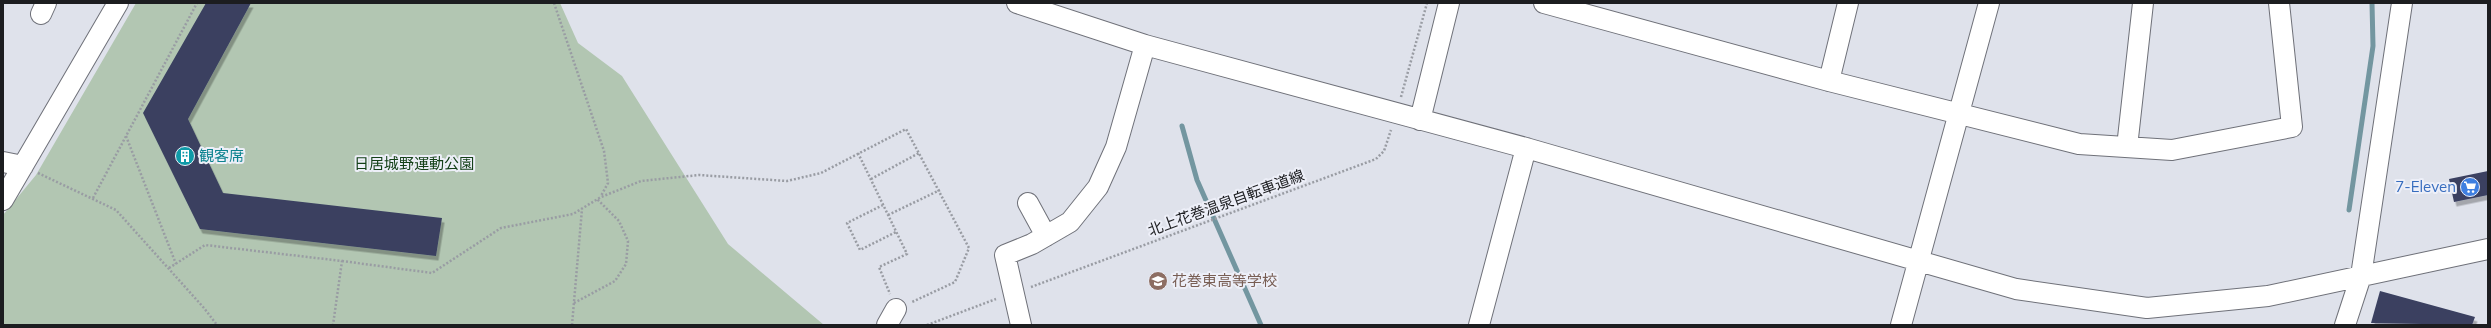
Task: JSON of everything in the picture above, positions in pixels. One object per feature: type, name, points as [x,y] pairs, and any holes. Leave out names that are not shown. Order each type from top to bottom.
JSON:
[{"type":"street","points":[[3,200],[118,3]]},
{"type":"street","points":[[1017,3],[1145,45],[1526,148],[2016,289],[2147,308],[2268,296],[2488,249]]},
{"type":"street","points":[[1420,120],[1449,3]]},
{"type":"street","points":[[1544,3],[1958,114],[2079,144],[2172,150],[2292,127],[2279,3]]},
{"type":"street","points":[[1829,80],[1848,3]]},
{"type":"street","points":[[1901,325],[1989,3]]},
{"type":"street","points":[[2127,147],[2143,3]]},
{"type":"street","points":[[2344,325],[2361,276],[2402,3]]},
{"type":"street","points":[[1020,325],[1005,255],[1046,236],[1070,222],[1098,187],[1116,147],[1145,45]]},
{"type":"street","points":[[1479,325],[1526,148]]},
{"type":"street","points":[[3,162],[23,166]]},
{"type":"street","points":[[1028,203],[1046,236]]},
{"type":"path","points":[[93,198],[197,3]]},
{"type":"path","points":[[554,3],[604,151],[608,183],[601,197]]},
{"type":"path","name":"北上花巻温泉自転車道線","points":[[927,325],[1376,159],[1384,151],[1428,3]]},
{"type":"path","points":[[169,268],[205,245],[432,273],[501,228],[573,214],[601,197],[641,181],[699,175],[787,181],[821,173],[858,153],[906,129],[940,190],[969,248],[955,282],[891,317],[878,267],[907,254],[858,153]]},
{"type":"path","points":[[126,136],[176,264]]},
{"type":"path","points":[[871,179],[919,153]]},
{"type":"path","points":[[23,166],[116,210],[169,268],[217,325]]},
{"type":"path","points":[[888,215],[940,190]]},
{"type":"path","points":[[574,303],[615,281],[626,264],[628,241],[619,221],[597,200]]},
{"type":"path","points":[[883,204],[847,223],[860,250],[896,232]]},
{"type":"path","points":[[572,325],[582,208]]},
{"type":"path","points":[[333,325],[342,262]]},
{"type":"green space","name":"日居城野運動公園","points":[[136,3],[560,3],[578,43],[622,76],[728,244],[824,325],[3,325],[3,215],[36,175]]},
{"type":"building","name":"観客席","points":[[206,3],[251,3],[188,119],[223,193],[442,218],[436,256],[200,229],[143,113]]},
{"type":"building","name":"7-Eleven","points":[[2488,171],[2488,195],[2454,202],[2449,179]]},
{"type":"building","points":[[2380,291],[2475,317],[2472,325],[2371,323]]},
{"type":"waterway","points":[[2349,210],[2373,46],[2372,3]]},
{"type":"waterway","points":[[1182,126],[1197,180],[1261,325]]},
{"type":"place","name":"観客席","points":[[185,156]]},
{"type":"place","name":"7-Eleven","points":[[2470,187]]},
{"type":"place","name":"花巻東高等学校","points":[[1158,281]]}]
